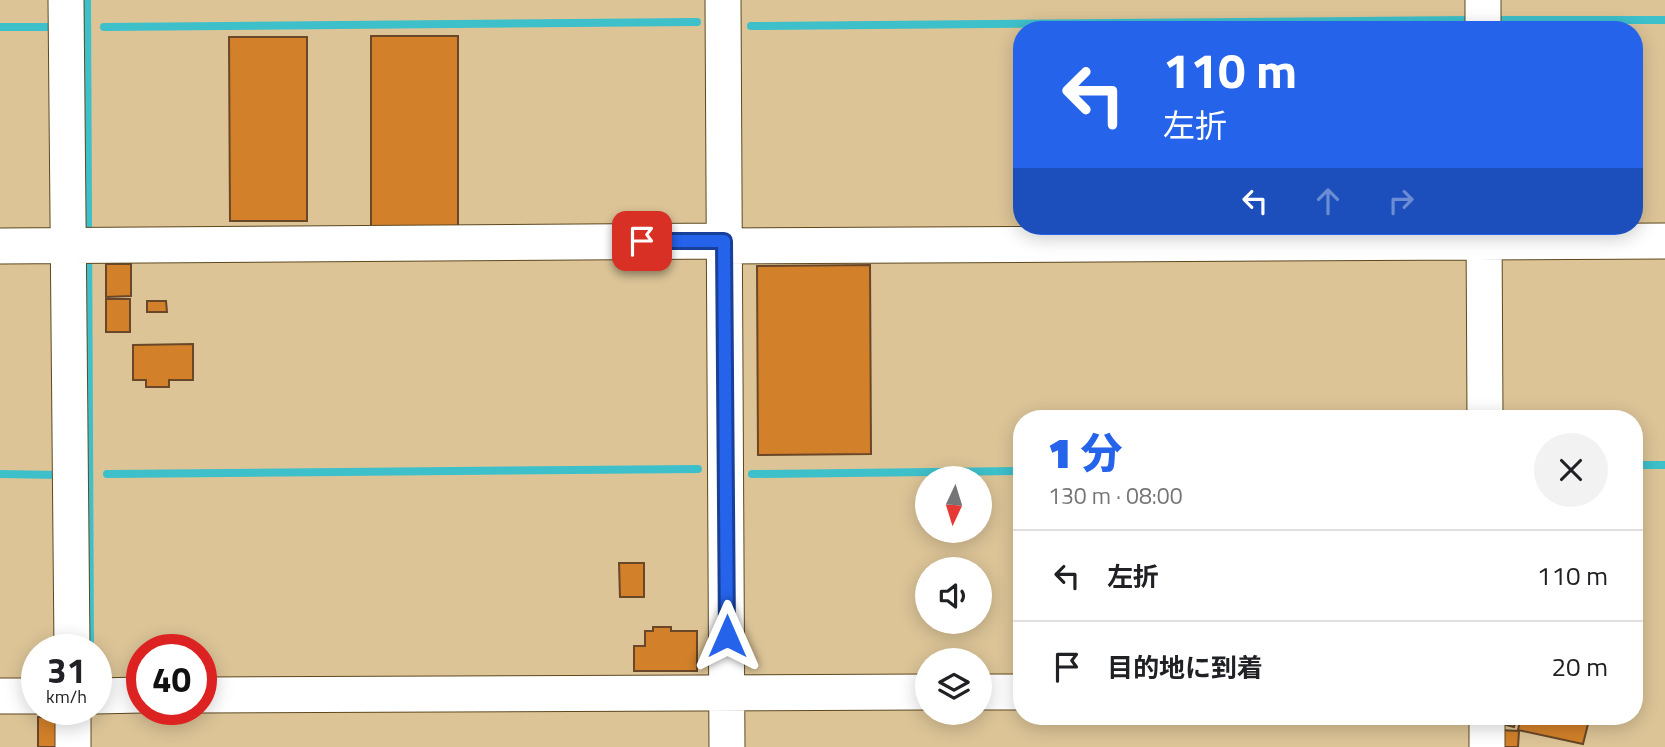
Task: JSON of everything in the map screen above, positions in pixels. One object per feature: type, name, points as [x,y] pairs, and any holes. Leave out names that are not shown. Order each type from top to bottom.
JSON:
[{"type":"street","points":[[66,0],[81,245],[72,634]]},
{"type":"street","points":[[723,0],[727,747]]},
{"type":"street","points":[[1483,0],[1483,21]]},
{"type":"street","points":[[0,246],[724,244],[1408,235]]},
{"type":"street","points":[[1484,235],[1485,410]]},
{"type":"street","points":[[1510,235],[1665,241]]},
{"type":"street","points":[[217,695],[915,692]]},
{"type":"street","points":[[992,692],[1013,692]]},
{"type":"street","points":[[0,696],[21,696]]},
{"type":"street","points":[[73,747],[80,725]]},
{"type":"street","points":[[1487,725],[1487,747]]},
{"type":"water","points":[[77,0],[91,0],[94,634],[81,634]]},
{"type":"building","points":[[371,36],[458,36],[458,226],[371,226]]},
{"type":"building","points":[[229,37],[307,37],[307,221],[230,221]]},
{"type":"building","points":[[106,264],[131,264],[131,296],[106,297]]},
{"type":"building","points":[[870,265],[871,454],[758,455],[757,266]]},
{"type":"building","points":[[106,299],[130,299],[130,332],[106,332]]},
{"type":"building","points":[[147,301],[166,301],[167,312],[147,312]]},
{"type":"building","points":[[193,344],[193,380],[169,380],[169,387],[146,387],[146,380],[133,380],[133,345]]},
{"type":"building","points":[[619,563],[644,563],[644,597],[620,597]]},
{"type":"building","points":[[653,627],[671,627],[671,631],[697,631],[697,671],[634,671],[634,646],[645,646],[645,631],[653,631]]},
{"type":"building","points":[[38,725],[64,725],[64,747],[38,747]]},
{"type":"building","points":[[1519,725],[1588,725],[1583,744],[1518,730]]},
{"type":"building","points":[[1499,730],[1519,731],[1518,747],[1499,747]]},
{"type":"waterway","points":[[1350,21],[1470,20]]},
{"type":"waterway","points":[[1497,20],[1665,20]]},
{"type":"waterway","points":[[104,27],[697,22]]},
{"type":"waterway","points":[[751,26],[1013,24]]},
{"type":"waterway","points":[[0,27],[57,27]]},
{"type":"waterway","points":[[1643,465],[1665,465]]},
{"type":"waterway","points":[[107,474],[698,469]]},
{"type":"waterway","points":[[752,474],[1013,471]]},
{"type":"waterway","points":[[0,474],[60,475]]},
{"type":"route","points":[[642,241],[724,241],[727,636]]}]
